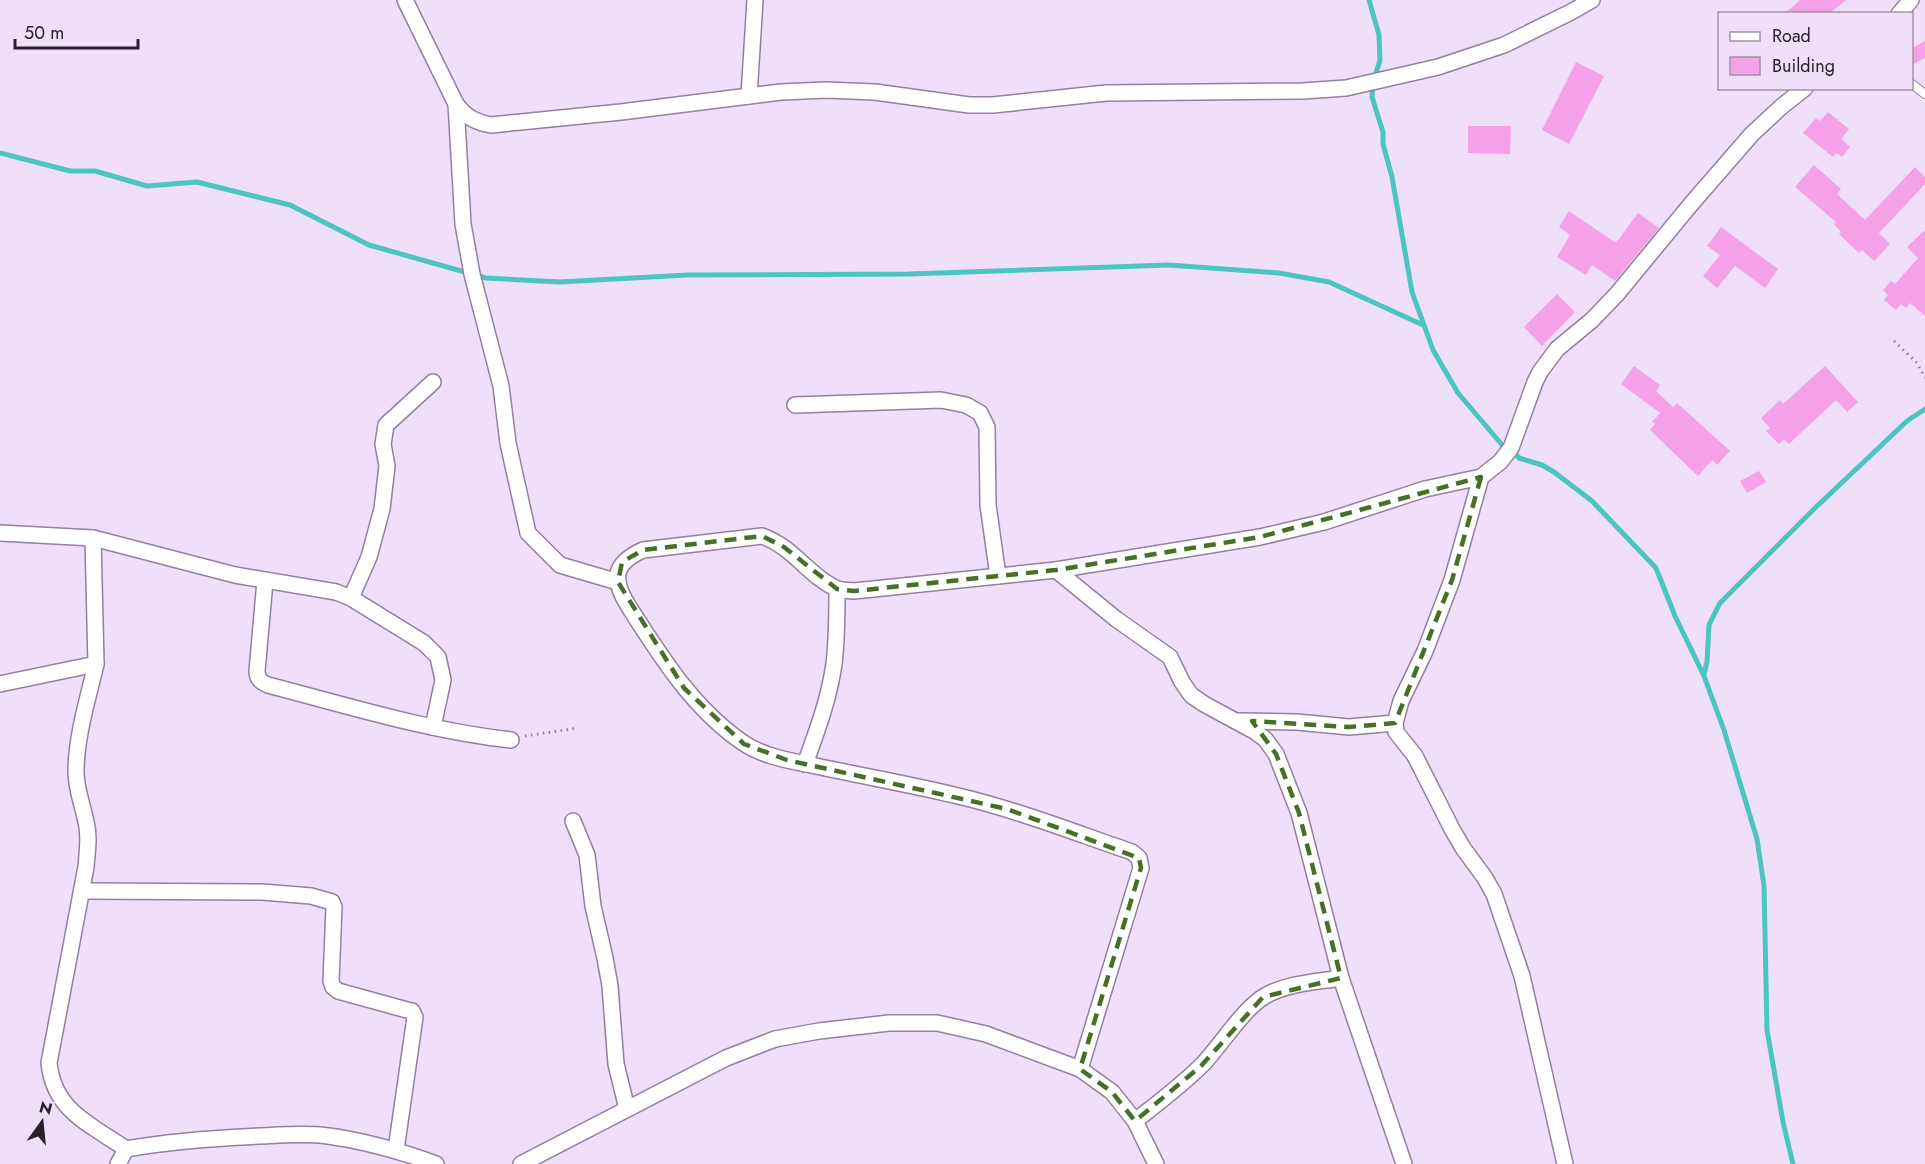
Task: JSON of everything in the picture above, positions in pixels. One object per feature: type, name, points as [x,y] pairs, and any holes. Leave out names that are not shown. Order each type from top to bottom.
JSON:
[{"type":"street","points":[[405,0],[456,104],[464,115],[477,123],[492,124],[749,96],[826,90],[875,92],[969,105],[993,105],[1106,93],[1303,91],[1346,88],[1438,67],[1504,45],[1592,0]]},
{"type":"street","points":[[749,96],[755,0]]},
{"type":"street","points":[[1901,12],[1911,0]]},
{"type":"street","points":[[1080,1069],[1141,868],[1139,858],[1132,852],[1006,809],[915,786],[805,764],[744,744],[712,717],[684,688],[656,649],[622,595],[618,572],[622,562],[643,550],[762,536],[784,547],[837,589],[854,591],[1056,570],[1260,537],[1324,522],[1425,489],[1480,477],[1500,462],[1511,448],[1535,382],[1557,349],[1592,320],[1617,294],[1752,134],[1802,90]]},
{"type":"street","points":[[456,104],[464,224],[472,274],[501,386],[508,443],[528,533],[560,565],[618,582]]},
{"type":"street","points":[[351,598],[369,557],[382,509],[387,466],[383,444],[386,425],[433,382]]},
{"type":"street","points":[[795,405],[941,400],[966,405],[980,413],[987,427],[988,505],[998,576]]},
{"type":"street","points":[[1480,477],[1452,580],[1425,651],[1401,701],[1395,723],[1396,732],[1415,756],[1452,829],[1494,894],[1525,986],[1565,1164]]},
{"type":"street","points":[[0,533],[93,538],[235,575],[336,592],[351,598],[424,643],[438,657],[443,680],[433,727]]},
{"type":"street","points":[[93,538],[96,664],[76,760],[76,776],[87,824],[88,840],[82,891],[50,1050],[50,1078],[54,1089],[68,1109],[126,1149],[190,1140],[284,1135],[325,1136],[396,1149],[435,1164]]},
{"type":"street","points":[[1056,570],[1116,619],[1170,657],[1191,695],[1265,739],[1276,754],[1299,813],[1341,978],[1404,1164]]},
{"type":"street","points":[[265,581],[257,678],[268,686],[433,727],[512,740]]},
{"type":"street","points":[[805,764],[823,713],[834,666],[837,640],[837,589]]},
{"type":"street","points":[[0,684],[96,664]]},
{"type":"street","points":[[1236,721],[1297,722],[1349,727],[1395,723]]},
{"type":"street","points":[[573,821],[587,855],[592,906],[610,986],[616,1064],[627,1109]]},
{"type":"street","points":[[82,891],[262,892],[311,896],[332,902],[334,907],[331,981],[333,987],[338,991],[412,1011],[415,1017],[396,1149]]},
{"type":"street","points":[[1135,1121],[1179,1087],[1201,1066],[1249,1009],[1263,997],[1290,987],[1341,978]]},
{"type":"street","points":[[521,1164],[726,1058],[775,1039],[819,1030],[889,1023],[937,1023],[986,1034],[1080,1069],[1112,1092],[1135,1121],[1156,1164]]},
{"type":"street","points":[[118,1164],[126,1149]]},
{"type":"path","points":[[1894,340],[1917,363],[1925,378]]},
{"type":"path","points":[[512,740],[579,728]]},
{"type":"highlighted area","points":[[1481,477],[1452,580],[1395,723],[1349,727],[1252,721],[1276,754],[1299,813],[1341,978],[1263,997],[1201,1066],[1135,1121],[1112,1092],[1080,1069],[1141,868],[1139,858],[1007,809],[787,760],[744,744],[684,688],[618,582],[622,562],[643,550],[762,536],[784,547],[837,589],[854,591],[1056,570],[1260,537]]},
{"type":"building","points":[[1800,0],[1846,0],[1831,12],[1786,12]]},
{"type":"building","points":[[1925,41],[1925,58],[1913,64],[1913,48]]},
{"type":"building","points":[[1576,62],[1604,76],[1569,144],[1542,130]]},
{"type":"building","points":[[1828,112],[1849,129],[1841,139],[1850,147],[1842,157],[1836,153],[1833,157],[1803,133],[1816,118],[1820,121]]},
{"type":"building","points":[[1468,126],[1511,126],[1510,154],[1468,153]]},
{"type":"building","points":[[1814,165],[1841,189],[1837,194],[1865,220],[1915,167],[1925,177],[1925,184],[1879,233],[1890,244],[1874,261],[1862,250],[1859,253],[1839,234],[1841,232],[1834,224],[1836,222],[1795,187]]},
{"type":"building","points":[[1569,211],[1616,243],[1638,213],[1659,228],[1615,281],[1592,265],[1586,275],[1557,257],[1570,235],[1559,227]]},
{"type":"building","points":[[1721,227],[1778,269],[1765,288],[1735,266],[1717,288],[1703,276],[1720,255],[1707,246]]},
{"type":"building","points":[[1925,230],[1925,316],[1910,303],[1906,308],[1901,304],[1896,310],[1884,300],[1888,295],[1883,290],[1891,281],[1895,284],[1918,258],[1907,247]]},
{"type":"building","points":[[1557,294],[1575,312],[1542,346],[1524,327]]},
{"type":"building","points":[[1634,366],[1660,385],[1656,391],[1673,407],[1677,403],[1730,451],[1717,465],[1712,460],[1698,476],[1650,430],[1655,424],[1652,422],[1660,413],[1621,384]]},
{"type":"building","points":[[1825,366],[1858,402],[1847,412],[1836,400],[1789,444],[1784,439],[1779,444],[1766,431],[1770,428],[1761,418],[1780,400],[1783,404]]},
{"type":"building","points":[[1759,471],[1766,482],[1747,493],[1740,481]]},
{"type":"waterway","points":[[1369,0],[1379,35],[1380,60],[1373,83],[1372,97],[1383,132],[1383,144],[1392,177],[1412,292],[1433,350],[1458,393],[1503,446],[1511,448],[1519,458],[1542,465],[1554,472],[1592,501],[1656,568],[1675,616],[1704,676],[1724,730],[1757,839],[1764,886],[1767,1030],[1783,1122],[1793,1164]]},
{"type":"waterway","points":[[0,153],[70,171],[95,171],[147,186],[197,182],[290,205],[369,245],[486,278],[560,282],[687,275],[909,274],[1169,265],[1279,273],[1329,282],[1423,325]]},
{"type":"waterway","points":[[1704,675],[1709,625],[1720,603],[1814,509],[1907,421],[1925,409]]}]
